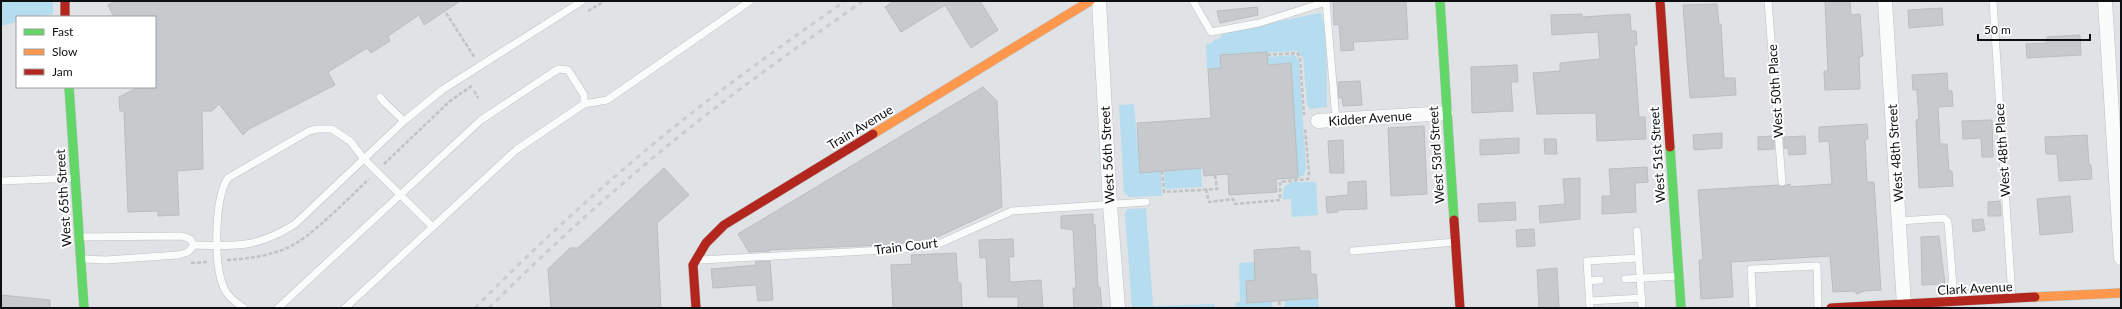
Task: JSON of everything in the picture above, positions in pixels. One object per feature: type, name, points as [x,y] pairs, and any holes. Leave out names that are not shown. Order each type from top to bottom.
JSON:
[{"type":"street","points":[[64,1],[65,16]]},
{"type":"street","name":"Train Avenue","points":[[696,308],[693,265],[706,243],[724,225],[1090,1]]},
{"type":"street","name":"West 56th Street","points":[[1099,1],[1110,205],[1118,308]]},
{"type":"street","name":"West 53rd Street","points":[[1440,1],[1446,113],[1460,308]]},
{"type":"street","name":"West 51st Street","points":[[1660,1],[1681,308]]},
{"type":"street","name":"West 48th Street","points":[[1885,1],[1904,306]]},
{"type":"street","points":[[2105,1],[2121,258]]},
{"type":"street","name":"West 65th Street","points":[[69,88],[84,308]]},
{"type":"street","name":"Kidder Avenue","points":[[1318,121],[1446,113]]},
{"type":"street","name":"Clark Avenue","points":[[1831,308],[1904,306],[1954,302],[1979,304],[2012,298],[2064,299],[2121,293]]},
{"type":"lane","points":[[194,245],[244,246],[277,235],[295,224],[404,121],[442,90],[582,1]]},
{"type":"lane","points":[[346,308],[516,150],[584,104],[607,100],[750,1]]},
{"type":"lane","points":[[1193,1],[1211,32],[1259,23],[1326,2],[1336,120]]},
{"type":"lane","name":"West 50th Place","points":[[1768,1],[1782,182]]},
{"type":"lane","name":"West 48th Place","points":[[1993,1],[2012,308]]},
{"type":"lane","points":[[278,308],[481,120],[559,69],[568,70],[584,95],[584,104]]},
{"type":"lane","points":[[380,97],[385,104],[404,121]]},
{"type":"lane","points":[[244,308],[230,297],[223,286],[216,246],[220,196],[228,178],[309,131],[317,129],[332,129],[350,141],[364,159],[433,227]]},
{"type":"lane","points":[[1,182],[52,177],[75,178]]},
{"type":"lane","name":"Train Court","points":[[696,260],[903,249],[931,246],[941,243],[1012,211],[1146,202]]},
{"type":"lane","points":[[1899,221],[1944,218],[1948,222],[1954,302]]},
{"type":"lane","points":[[1637,231],[1642,308]]},
{"type":"lane","points":[[79,238],[182,236],[190,239],[194,245]]},
{"type":"lane","points":[[1353,251],[1455,242]]},
{"type":"lane","points":[[80,259],[106,260],[178,255],[188,252],[194,245]]},
{"type":"lane","points":[[1639,258],[1587,261],[1588,281],[1590,304],[1642,298]]},
{"type":"lane","points":[[1753,308],[1751,270],[1817,266],[1818,308]]},
{"type":"lane","points":[[1625,279],[1679,276]]},
{"type":"lane","points":[[1588,281],[1600,280]]},
{"type":"path","points":[[585,13],[605,1]]},
{"type":"path","points":[[446,13],[475,58]]},
{"type":"path","points":[[1206,189],[1209,202],[1233,199],[1235,204],[1280,200],[1278,184],[1280,182],[1308,179],[1309,173],[1300,57],[1296,53],[1267,55]]},
{"type":"path","points":[[392,155],[450,101],[475,84]]},
{"type":"path","points":[[474,91],[478,98]]},
{"type":"path","points":[[1162,171],[1164,192],[1217,189],[1216,175]]},
{"type":"path","points":[[1279,301],[1280,308]]},
{"type":"shaded area","points":[[1,1],[53,1],[53,14],[44,16],[16,16],[16,22],[1,26]]},
{"type":"shaded area","points":[[1320,13],[1323,18],[1326,42],[1327,107],[1310,109],[1307,105],[1303,58],[1297,51],[1220,55],[1221,68],[1207,69],[1206,44],[1212,43],[1214,40],[1220,38],[1224,32]]},
{"type":"shaded area","points":[[1293,55],[1297,57],[1299,61],[1306,168],[1304,175],[1298,178],[1290,63],[1268,65],[1267,57]]},
{"type":"shaded area","points":[[1134,104],[1140,172],[1161,171],[1162,196],[1129,197],[1124,192],[1119,105]]},
{"type":"shaded area","points":[[1201,168],[1202,187],[1165,189],[1164,171]]},
{"type":"shaded area","points":[[1291,182],[1316,182],[1318,215],[1292,217],[1291,199],[1282,199],[1284,187]]},
{"type":"shaded area","points":[[1146,208],[1153,306],[1215,304],[1215,308],[1132,308],[1125,214],[1127,209]]},
{"type":"shaded area","points":[[1255,262],[1255,280],[1246,281],[1247,303],[1272,301],[1272,308],[1236,308],[1235,303],[1240,302],[1239,263]]},
{"type":"shaded area","points":[[1318,298],[1319,308],[1285,308],[1285,301]]},
{"type":"building","points":[[115,1],[460,1],[424,25],[419,15],[388,36],[390,41],[371,53],[367,48],[328,72],[335,85],[249,129],[243,135],[219,104],[212,111],[202,111],[203,169],[177,171],[179,215],[158,216],[158,211],[128,212],[124,111],[120,111],[119,97],[136,88],[156,88],[156,16],[114,16],[108,5]]},
{"type":"building","points":[[894,1],[980,1],[998,30],[971,48],[945,5],[901,32],[885,7]]},
{"type":"building","points":[[1333,1],[1406,1],[1408,39],[1353,42],[1354,50],[1341,51],[1339,24],[1334,25]]},
{"type":"building","points":[[1825,1],[1850,1],[1851,15],[1860,14],[1863,56],[1859,57],[1860,89],[1825,90],[1824,71],[1828,71]]},
{"type":"building","points":[[1717,4],[1719,24],[1721,24],[1724,78],[1735,78],[1736,95],[1690,98],[1683,5]]},
{"type":"building","points":[[1257,7],[1258,15],[1220,23],[1217,11]]},
{"type":"building","points":[[1942,8],[1943,25],[1909,28],[1908,10]]},
{"type":"building","points":[[1582,14],[1583,17],[1630,14],[1631,31],[1636,31],[1637,45],[1634,45],[1639,117],[1645,117],[1646,139],[1597,141],[1596,113],[1537,114],[1533,73],[1560,71],[1560,63],[1600,59],[1598,32],[1552,35],[1551,15]]},
{"type":"building","points":[[2080,35],[2081,55],[2027,58],[2026,44],[2047,43],[2047,37]]},
{"type":"building","points":[[1267,52],[1268,65],[1291,63],[1298,178],[1276,179],[1277,192],[1229,195],[1228,174],[1204,176],[1203,168],[1140,173],[1137,123],[1211,118],[1208,69],[1221,68],[1220,55]]},
{"type":"building","points":[[1517,65],[1518,82],[1511,82],[1513,111],[1472,113],[1471,67]]},
{"type":"building","points":[[1947,73],[1948,91],[1952,91],[1953,106],[1938,107],[1940,144],[1947,144],[1949,171],[1952,171],[1953,186],[1919,188],[1916,120],[1919,119],[1917,90],[1913,90],[1912,75]]},
{"type":"building","points":[[1360,81],[1362,105],[1343,106],[1342,98],[1339,98],[1338,82]]},
{"type":"building","points":[[983,87],[997,101],[1002,207],[931,240],[883,245],[749,252],[738,234]]},
{"type":"building","points":[[1992,120],[1993,157],[1982,157],[1981,138],[1963,139],[1962,121]]},
{"type":"building","points":[[1867,124],[1868,139],[1865,139],[1867,182],[1874,182],[1881,290],[1864,291],[1857,294],[1854,291],[1833,292],[1830,256],[1731,262],[1733,297],[1701,299],[1699,260],[1703,260],[1698,190],[1778,185],[1782,187],[1790,184],[1790,187],[1832,184],[1829,141],[1819,142],[1819,127]]},
{"type":"building","points":[[1424,126],[1427,194],[1391,196],[1388,128]]},
{"type":"building","points":[[1722,133],[1722,148],[1694,150],[1693,135]]},
{"type":"building","points":[[2087,135],[2089,165],[2091,165],[2092,179],[2059,181],[2057,154],[2046,154],[2045,137]]},
{"type":"building","points":[[1805,136],[1806,154],[1789,155],[1788,148],[1784,148],[1784,137]]},
{"type":"building","points":[[1758,137],[1774,137],[1774,149],[1758,150]]},
{"type":"building","points":[[1519,138],[1519,153],[1480,155],[1480,140]]},
{"type":"building","points":[[1544,139],[1556,139],[1557,154],[1545,154]]},
{"type":"building","points":[[1343,140],[1344,173],[1330,173],[1328,141]]},
{"type":"building","points":[[1647,167],[1648,182],[1635,183],[1636,212],[1602,214],[1602,196],[1611,196],[1609,169]]},
{"type":"building","points":[[664,168],[689,195],[657,223],[661,308],[551,308],[548,269],[570,248],[578,248]]},
{"type":"building","points":[[1580,178],[1580,219],[1540,223],[1539,206],[1565,204],[1563,179]]},
{"type":"building","points":[[1366,181],[1367,209],[1338,210],[1338,212],[1327,213],[1326,197],[1348,195],[1348,182]]},
{"type":"building","points":[[2070,196],[2073,232],[2040,235],[2037,199]]},
{"type":"building","points":[[2000,201],[2001,216],[1988,216],[1988,202]]},
{"type":"building","points":[[1515,202],[1516,220],[1479,222],[1478,204]]},
{"type":"building","points":[[1093,214],[1093,225],[1095,224],[1098,287],[1100,287],[1102,308],[1074,308],[1073,288],[1076,288],[1073,230],[1061,228],[1061,216]]},
{"type":"building","points":[[1983,219],[1985,230],[1973,232],[1972,220]]},
{"type":"building","points":[[1534,229],[1535,246],[1517,247],[1516,230]]},
{"type":"building","points":[[1939,236],[1945,284],[1922,285],[1921,237]]},
{"type":"building","points":[[1013,239],[1014,257],[1009,257],[1010,282],[1041,280],[1043,308],[1018,308],[1018,297],[988,297],[986,257],[980,258],[979,240]]},
{"type":"building","points":[[1299,247],[1300,251],[1310,251],[1311,274],[1316,274],[1318,298],[1247,303],[1246,281],[1255,280],[1254,250]]},
{"type":"building","points":[[956,253],[958,283],[961,283],[962,308],[893,308],[891,265],[912,264],[911,255]]},
{"type":"building","points":[[770,261],[773,300],[758,301],[756,285],[713,288],[711,269],[757,265],[755,262]]},
{"type":"building","points":[[1557,268],[1559,308],[1539,308],[1537,270]]},
{"type":"building","points":[[1,295],[50,300],[50,308],[1,308]]},
{"type":"railway","points":[[475,308],[564,222],[658,140],[750,69],[845,1]]},
{"type":"railway","points":[[489,308],[575,226],[666,147],[738,90],[863,1]]},
{"type":"traffic: fast","points":[[1440,1],[1454,220]]},
{"type":"traffic: fast","points":[[69,88],[84,308]]},
{"type":"traffic: fast","points":[[1670,147],[1681,308]]},
{"type":"traffic: slow","points":[[873,134],[1090,1]]},
{"type":"traffic: slow","points":[[2035,297],[2121,293]]},
{"type":"traffic: jam","points":[[65,1],[65,16]]},
{"type":"traffic: jam","points":[[1660,1],[1670,147]]},
{"type":"traffic: jam","points":[[696,308],[693,265],[706,243],[724,225],[873,134]]},
{"type":"traffic: jam","points":[[1454,220],[1460,308]]},
{"type":"traffic: jam","points":[[1831,308],[2035,297]]}]
